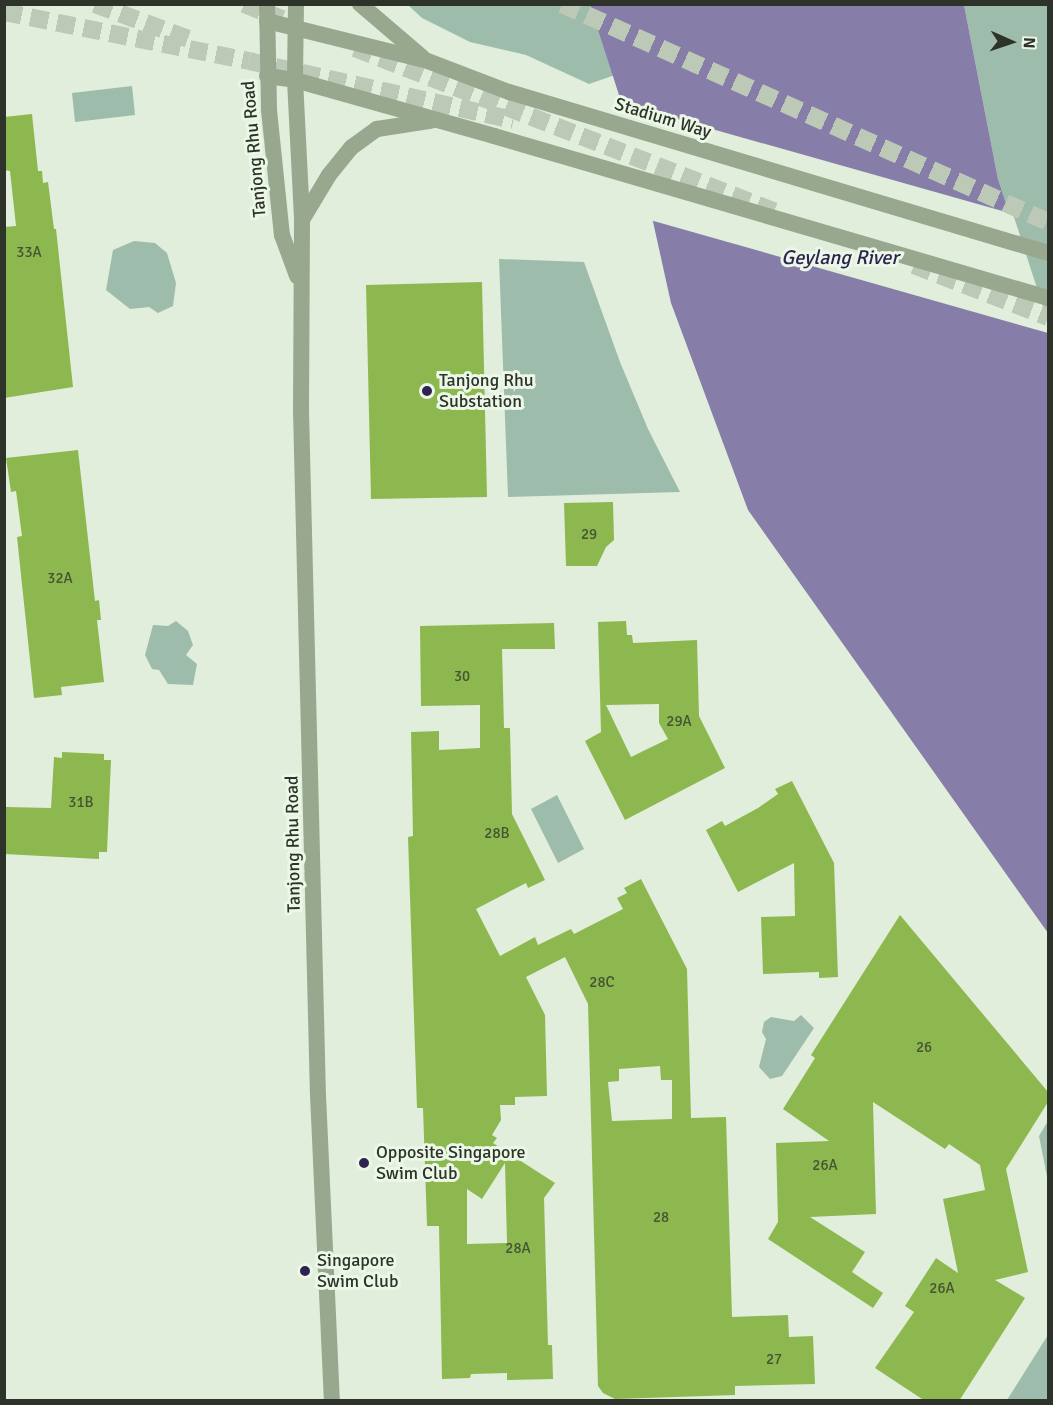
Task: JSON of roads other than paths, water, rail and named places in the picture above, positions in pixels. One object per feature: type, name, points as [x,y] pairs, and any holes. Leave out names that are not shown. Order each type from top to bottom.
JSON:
[{"type":"street","name":"Tanjong Rhu Road","points":[[296,4],[295,80],[302,220],[301,411],[318,1095],[332,1401]]},
{"type":"street","points":[[360,4],[425,60]]},
{"type":"street","name":"Tanjong Rhu Road","points":[[267,13],[267,76],[282,235],[301,286]]},
{"type":"street","name":"Stadium Way","points":[[267,13],[296,28],[425,60],[508,92],[1048,253]]},
{"type":"street","points":[[267,76],[295,80],[494,136],[1048,297]]},
{"type":"street","points":[[302,220],[329,175],[352,147],[377,129],[437,120]]},
{"type":"water","name":"Geylang River","points":[[590,5],[964,5],[998,179],[1048,331],[1048,933],[748,510],[671,303],[638,154]]},
{"type":"tunnel","points":[[95,4],[194,41]]},
{"type":"tunnel","points":[[244,4],[282,19]]},
{"type":"tunnel","points":[[562,4],[1048,222]]},
{"type":"tunnel","points":[[4,12],[249,61],[513,120]]},
{"type":"tunnel","points":[[355,48],[774,211]]},
{"type":"tunnel","points":[[914,265],[1048,317]]},
{"type":"place","name":"Tanjong Rhu Substation","points":[[427,391]]},
{"type":"place","name":"Opposite Singapore Swim Club","points":[[364,1163]]},
{"type":"place","name":"Singapore Swim Club","points":[[305,1271]]}]
